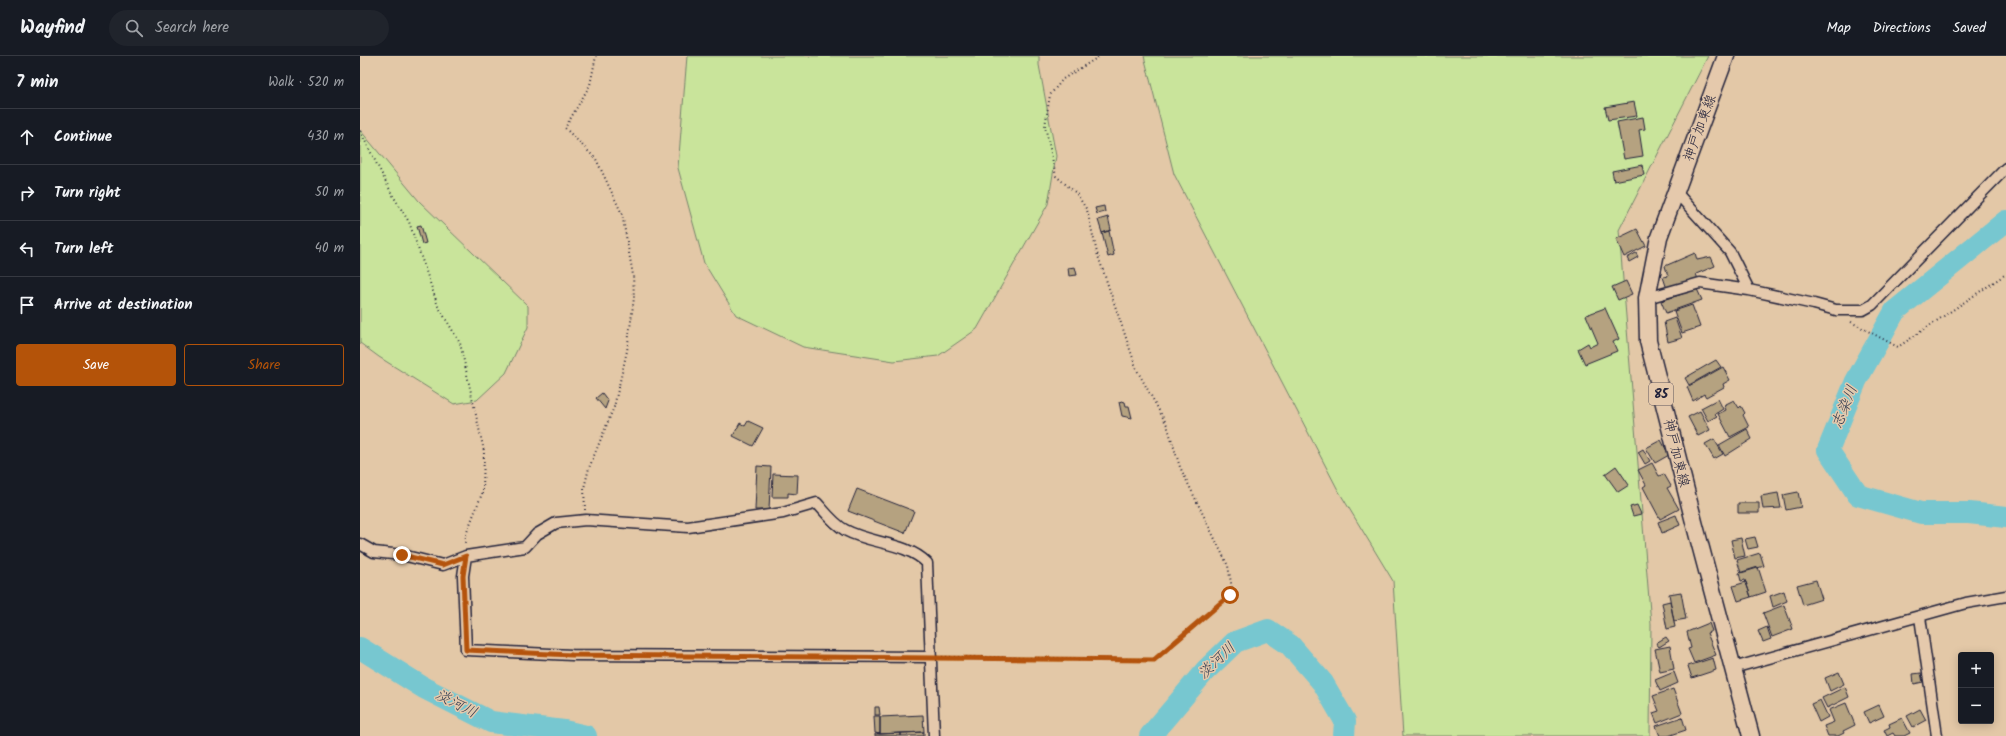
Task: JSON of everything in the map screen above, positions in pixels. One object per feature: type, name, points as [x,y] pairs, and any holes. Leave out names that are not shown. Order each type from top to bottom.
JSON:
[{"type":"main road","name":"神戸加東線","points":[[1726,56],[1659,237],[1647,298],[1650,348],[1751,736]]},
{"type":"street","points":[[1647,298],[1700,284],[1749,290],[1836,310],[1863,310],[1872,305],[2006,168]]},
{"type":"street","points":[[1676,192],[1730,252],[1749,290]]},
{"type":"street","points":[[360,544],[374,552],[402,555],[443,565],[466,556],[525,547],[537,534],[556,523],[586,520],[688,527],[782,513],[817,502],[832,520],[845,530],[910,552],[921,557],[927,563],[934,736]]},
{"type":"street","points":[[466,556],[463,576],[466,650],[572,655],[931,657]]},
{"type":"street","points":[[1733,668],[1966,603],[2006,596]]},
{"type":"street","points":[[1920,617],[1937,736]]},
{"type":"path","points":[[586,520],[584,488],[589,468],[614,407],[627,351],[634,298],[633,275],[622,214],[596,159],[565,128],[590,85],[596,56]]},
{"type":"path","points":[[931,657],[1154,660],[1230,595],[1232,588],[1228,566],[1180,467],[1167,426],[1137,370],[1097,253],[1087,210],[1076,193],[1056,176],[1045,126],[1050,95],[1063,79],[1100,56]]},
{"type":"path","points":[[360,131],[392,194],[409,222],[438,306],[460,342],[484,451],[483,491],[465,537],[466,556]]},
{"type":"path","points":[[1836,310],[1855,324],[1898,347],[2006,274]]},
{"type":"green space","points":[[687,56],[1039,56],[1039,65],[1056,156],[1048,204],[977,329],[938,356],[894,361],[803,347],[736,315],[704,263],[678,168]]},
{"type":"green space","points":[[1144,56],[1708,56],[1619,230],[1651,624],[1650,736],[1403,736],[1393,581],[1338,490],[1174,174]]},
{"type":"green space","points":[[360,130],[419,201],[528,306],[528,327],[506,373],[477,400],[454,404],[379,357],[360,343]]},
{"type":"building","points":[[1634,102],[1637,116],[1608,120],[1605,107]]},
{"type":"building","points":[[1643,117],[1645,129],[1639,130],[1643,156],[1624,159],[1617,122]]},
{"type":"building","points":[[1642,165],[1644,175],[1614,181],[1612,171]]},
{"type":"building","points":[[1104,206],[1105,212],[1097,214],[1095,208]]},
{"type":"building","points":[[1108,217],[1111,230],[1102,233],[1098,220]]},
{"type":"building","points":[[421,225],[426,243],[422,244],[417,226]]},
{"type":"building","points":[[1637,229],[1646,246],[1624,257],[1616,239]]},
{"type":"building","points":[[1109,231],[1114,255],[1108,257],[1102,233]]},
{"type":"building","points":[[1636,253],[1638,257],[1629,262],[1627,258]]},
{"type":"building","points":[[1695,253],[1697,260],[1711,257],[1715,266],[1696,274],[1698,279],[1667,289],[1663,277],[1668,276],[1665,266]]},
{"type":"building","points":[[1075,267],[1077,275],[1069,276],[1068,268]]},
{"type":"building","points":[[1626,281],[1632,294],[1618,300],[1612,287]]},
{"type":"building","points":[[1697,289],[1702,300],[1666,313],[1661,301]]},
{"type":"building","points":[[1692,305],[1700,327],[1682,333],[1674,311]]},
{"type":"building","points":[[1605,308],[1619,339],[1613,342],[1617,351],[1585,364],[1578,349],[1588,343],[1590,347],[1598,343],[1586,315]]},
{"type":"building","points":[[1675,318],[1682,338],[1668,342],[1664,322]]},
{"type":"building","points":[[1716,360],[1721,367],[1689,385],[1685,378]]},
{"type":"building","points":[[1723,367],[1730,380],[1723,384],[1724,387],[1706,397],[1704,394],[1693,401],[1687,387]]},
{"type":"building","points":[[602,393],[608,401],[605,409],[596,398]]},
{"type":"building","points":[[1718,399],[1723,409],[1715,414],[1717,416],[1708,421],[1701,408]]},
{"type":"building","points":[[1734,400],[1739,408],[1741,406],[1745,413],[1743,415],[1749,427],[1730,437],[1718,414],[1726,410],[1724,405]]},
{"type":"building","points":[[1119,402],[1125,402],[1126,406],[1129,406],[1132,418],[1122,416]]},
{"type":"building","points":[[1700,411],[1710,430],[1698,436],[1688,417]]},
{"type":"building","points":[[748,421],[763,428],[753,446],[733,436],[740,423],[745,426]]},
{"type":"building","points":[[1747,429],[1752,439],[1725,456],[1719,445]]},
{"type":"building","points":[[1714,439],[1723,454],[1714,459],[1705,444]]},
{"type":"building","points":[[1661,440],[1669,455],[1655,463],[1646,448]]},
{"type":"building","points":[[1643,449],[1650,461],[1645,464],[1638,452]]},
{"type":"building","points":[[1652,463],[1659,476],[1664,474],[1671,486],[1667,488],[1679,509],[1660,519],[1643,487],[1646,485],[1638,470]]},
{"type":"building","points":[[757,466],[771,467],[769,510],[755,510]]},
{"type":"building","points":[[1616,466],[1629,485],[1618,492],[1605,474]]},
{"type":"building","points":[[773,474],[798,475],[797,494],[788,493],[788,497],[772,497]]},
{"type":"building","points":[[857,489],[914,511],[905,533],[848,511]]},
{"type":"building","points":[[1798,492],[1801,507],[1786,510],[1783,495]]},
{"type":"building","points":[[1778,493],[1781,508],[1763,509],[1761,496]]},
{"type":"building","points":[[1738,503],[1759,503],[1759,513],[1738,513]]},
{"type":"building","points":[[1637,505],[1641,514],[1633,516],[1630,507]]},
{"type":"building","points":[[1676,515],[1680,525],[1662,533],[1658,522]]},
{"type":"building","points":[[1755,537],[1758,547],[1748,549],[1745,539]]},
{"type":"building","points":[[1741,538],[1745,556],[1735,558],[1731,540]]},
{"type":"building","points":[[1760,553],[1764,566],[1741,573],[1737,560]]},
{"type":"building","points":[[1758,567],[1766,592],[1751,597],[1745,580],[1741,581],[1739,573]]},
{"type":"building","points":[[1816,580],[1822,599],[1803,605],[1797,585]]},
{"type":"building","points":[[1746,582],[1751,597],[1738,601],[1733,586]]},
{"type":"building","points":[[1784,591],[1787,601],[1773,607],[1770,596]]},
{"type":"building","points":[[1681,592],[1686,619],[1674,621],[1669,594]]},
{"type":"building","points":[[1670,601],[1675,627],[1667,629],[1662,603]]},
{"type":"building","points":[[1784,605],[1793,629],[1772,637],[1763,613]]},
{"type":"building","points":[[1709,623],[1712,631],[1707,633],[1716,655],[1694,663],[1688,649],[1691,648],[1687,632]]},
{"type":"building","points":[[1767,627],[1771,639],[1763,642],[1758,631]]},
{"type":"building","points":[[1666,637],[1669,641],[1659,647],[1656,643]]},
{"type":"building","points":[[1670,646],[1674,669],[1660,672],[1655,649]]},
{"type":"building","points":[[1713,658],[1716,670],[1692,678],[1688,666]]},
{"type":"building","points":[[1674,672],[1678,683],[1660,691],[1655,680]]},
{"type":"building","points":[[1839,672],[1844,684],[1830,691],[1825,678]]},
{"type":"building","points":[[1921,673],[1923,682],[1914,684],[1913,674]]},
{"type":"building","points":[[1845,687],[1849,697],[1827,708],[1822,698]]},
{"type":"building","points":[[1673,689],[1682,713],[1657,723],[1653,713],[1659,711],[1653,696]]},
{"type":"building","points":[[1820,700],[1828,717],[1819,722],[1811,704]]},
{"type":"building","points":[[1846,703],[1855,725],[1843,731],[1844,733],[1838,736],[1828,736],[1824,726],[1834,722],[1829,710]]},
{"type":"building","points":[[1879,705],[1884,716],[1869,723],[1864,712]]},
{"type":"building","points":[[875,707],[879,707],[880,715],[875,715]]},
{"type":"building","points":[[1920,709],[1926,720],[1913,727],[1907,716]]},
{"type":"building","points":[[923,715],[924,732],[880,734],[880,717]]},
{"type":"building","points":[[874,716],[880,716],[880,734],[875,733]]},
{"type":"building","points":[[1682,717],[1686,730],[1668,736],[1660,736],[1656,726]]},
{"type":"building","points":[[1902,718],[1910,733],[1904,736],[1895,736],[1893,733],[1887,736],[1884,730],[1890,727],[1889,724]]},
{"type":"building","points":[[924,732],[924,736],[901,736],[901,733]]},
{"type":"building","points":[[901,733],[901,736],[875,736],[875,734]]},
{"type":"waterway","name":"志染川","points":[[2006,221],[1895,311],[1856,381],[1828,450],[1858,495],[1921,513],[1969,513],[2006,517]]},
{"type":"waterway","name":"淡河川","points":[[1150,736],[1205,671],[1235,642],[1268,630],[1290,645],[1323,683],[1345,721],[1344,736]]},
{"type":"waterway","name":"淡河川","points":[[360,648],[424,688],[491,722],[564,731],[586,736]]},
{"type":"route","points":[[402,555],[443,565],[466,556],[463,576],[466,650],[572,655],[1154,660],[1230,595]]}]
